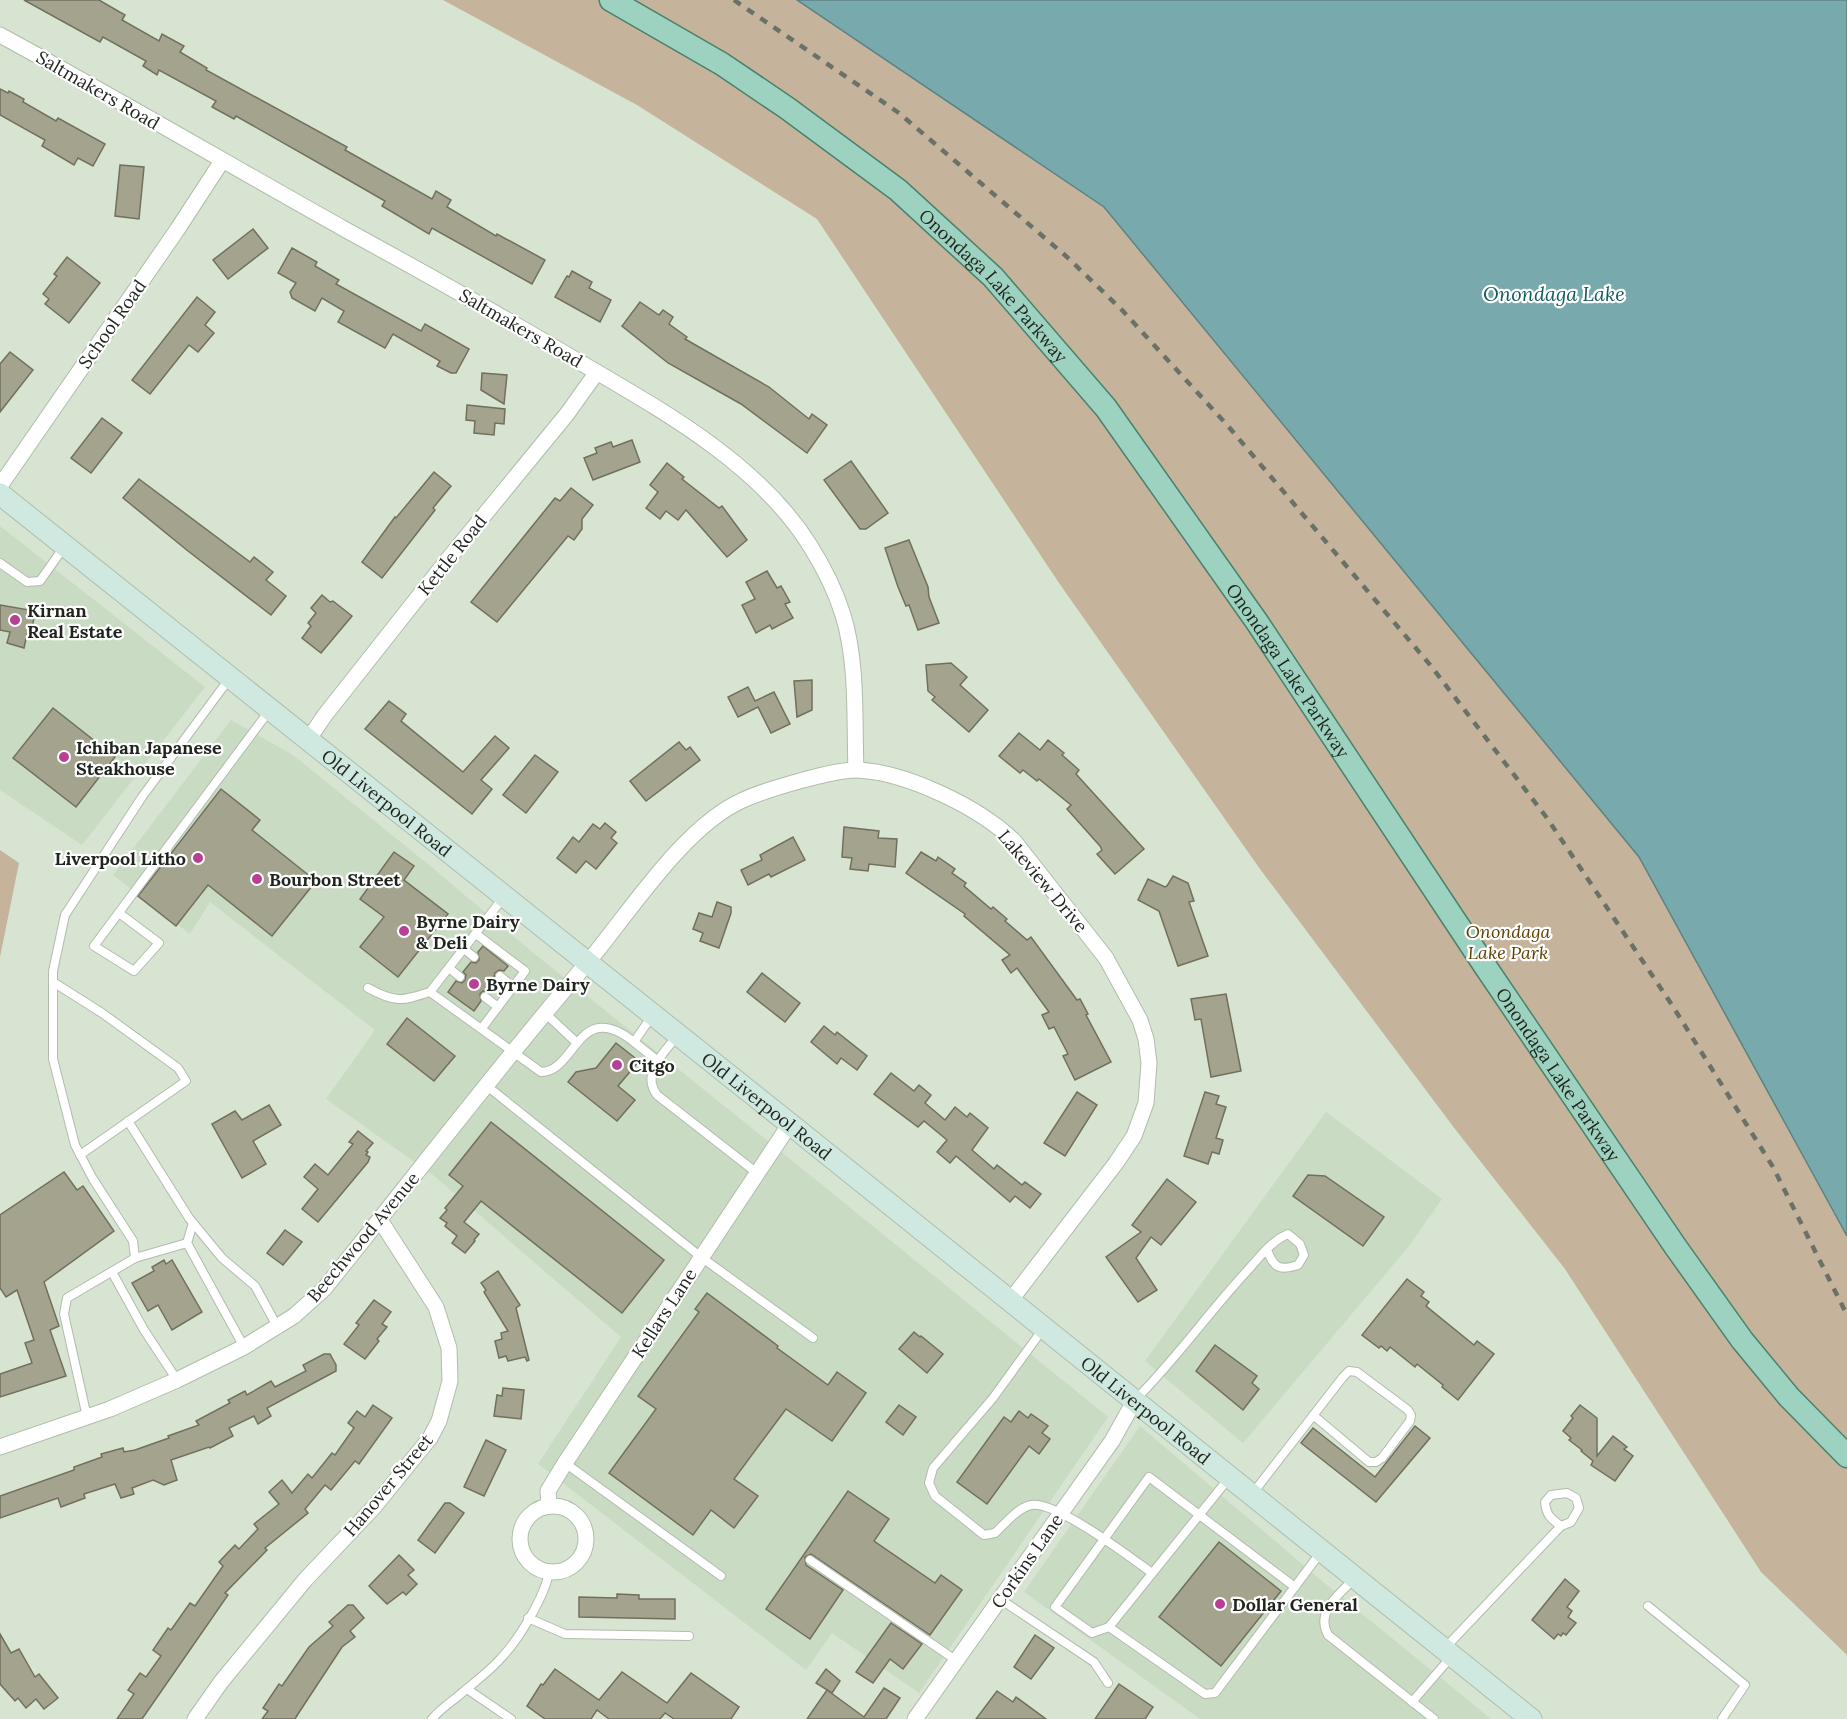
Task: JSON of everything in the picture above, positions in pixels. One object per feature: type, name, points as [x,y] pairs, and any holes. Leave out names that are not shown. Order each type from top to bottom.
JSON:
[{"type":"main road","name":"Onondaga Lake Parkway","points":[[611,0],[722,64],[787,108],[898,190],[993,277],[1106,408],[1257,622],[1485,966],[1742,1340],[1790,1397],[1847,1456]]},
{"type":"main road","name":"Old Liverpool Road","points":[[0,494],[1531,1719]]},
{"type":"street","name":"Saltmakers Road","points":[[0,35],[597,372],[667,415],[717,450],[760,485],[789,517],[808,543],[831,581],[844,617],[852,667],[856,770]]},
{"type":"street","name":"School Road","points":[[0,486],[222,161]]},
{"type":"street","name":"Kettle Road","points":[[308,740],[405,613],[567,414],[597,372]]},
{"type":"street","name":"Lakeview Drive","points":[[587,962],[670,860],[703,826],[743,800],[791,784],[839,772],[856,770],[878,773],[943,794],[1000,828],[1014,841],[1106,958],[1140,1020],[1146,1039],[1149,1063],[1146,1103],[1134,1136],[1116,1163],[1010,1301]]},
{"type":"street","name":"Beechwood Avenue","points":[[0,1447],[87,1417],[177,1380],[244,1347],[294,1316],[324,1289],[587,962]]},
{"type":"street","name":"Kellars Lane","points":[[549,1506],[548,1491],[565,1463],[790,1124]]},
{"type":"street","name":"Hanover Street","points":[[195,1719],[221,1682],[305,1581],[374,1507],[430,1438],[439,1421],[450,1381],[449,1348],[436,1307],[380,1220]]},
{"type":"street","name":"Corkins Lane","points":[[915,1719],[1112,1441],[1135,1400]]},
{"type":"street","points":[[549,1506],[561,1507],[579,1519],[586,1540],[584,1551],[570,1568],[549,1572],[530,1563],[520,1544],[520,1534],[530,1515],[549,1506]]},
{"type":"lane","points":[[0,563],[27,582],[40,581],[65,546]]},
{"type":"lane","points":[[135,1258],[133,1241],[75,1145],[54,1059],[52,971],[65,915],[142,797],[230,678]]},
{"type":"lane","points":[[119,913],[159,943],[134,971],[94,946],[270,709]]},
{"type":"lane","points":[[368,988],[384,997],[404,1000],[430,992],[505,896]]},
{"type":"lane","points":[[476,934],[525,971],[482,1028]]},
{"type":"lane","points":[[464,949],[474,957]]},
{"type":"lane","points":[[449,968],[460,976]]},
{"type":"lane","points":[[500,976],[513,987]]},
{"type":"lane","points":[[52,982],[102,1013],[178,1068],[186,1081],[80,1155]]},
{"type":"lane","points":[[430,992],[541,1072],[548,1072],[556,1068],[577,1042],[589,1032],[601,1028],[614,1028],[658,1061]]},
{"type":"lane","points":[[485,997],[498,1007]]},
{"type":"lane","points":[[545,1013],[577,1042]]},
{"type":"lane","points":[[634,1042],[653,1015]]},
{"type":"lane","points":[[678,1035],[658,1061],[650,1077],[651,1086],[657,1095],[757,1173]]},
{"type":"lane","points":[[487,1086],[701,1257],[813,1338]]},
{"type":"lane","points":[[128,1121],[193,1223],[222,1258],[255,1286],[276,1326]]},
{"type":"lane","points":[[193,1223],[187,1243],[244,1347]]},
{"type":"lane","points":[[1135,1400],[1160,1376],[1211,1312],[1276,1239],[1288,1234],[1300,1244],[1304,1255],[1298,1264],[1286,1269],[1271,1262],[1267,1250]]},
{"type":"lane","points":[[87,1417],[64,1314],[67,1298],[135,1258],[187,1243]]},
{"type":"lane","points":[[112,1272],[144,1330],[177,1380]]},
{"type":"lane","points":[[1043,1328],[993,1398],[933,1468],[929,1483],[934,1496],[984,1535],[995,1533],[1022,1508],[1033,1504],[1045,1505],[1083,1524],[1152,1573]]},
{"type":"lane","points":[[1252,1494],[1313,1415],[1349,1371],[1357,1372],[1408,1410],[1411,1415],[1410,1421],[1382,1458],[1376,1462],[1370,1462],[1313,1415]]},
{"type":"lane","points":[[565,1463],[721,1576]]},
{"type":"lane","points":[[1230,1476],[1199,1514],[1109,1627],[1092,1633],[1055,1607],[1149,1477],[1199,1514],[1295,1587]]},
{"type":"lane","points":[[1412,1702],[1448,1652],[1561,1526],[1571,1522],[1579,1508],[1576,1498],[1568,1493],[1551,1496],[1545,1503],[1549,1518],[1561,1526]]},
{"type":"lane","points":[[1109,1627],[1205,1694],[1215,1693],[1322,1551]]},
{"type":"lane","points":[[810,1560],[957,1661]]},
{"type":"lane","points":[[432,1719],[439,1710],[503,1657],[546,1585],[549,1572]]},
{"type":"lane","points":[[1355,1577],[1325,1612],[1322,1620],[1324,1629],[1328,1635],[1434,1719]]},
{"type":"lane","points":[[1000,1599],[1094,1662],[1108,1683]]},
{"type":"lane","points":[[1648,1606],[1745,1685],[1722,1719]]},
{"type":"lane","points":[[528,1618],[565,1634],[689,1636]]},
{"type":"lane","points":[[467,1689],[511,1719]]},
{"type":"shaded area","points":[[0,526],[205,687],[82,845],[0,790]]},
{"type":"shaded area","points":[[231,720],[293,755],[536,955],[1108,1417],[919,1693],[832,1633],[806,1670],[538,1464],[621,1337],[433,1175],[326,1099],[375,1030],[210,902],[190,934],[113,875]]},
{"type":"shaded area","points":[[1326,1112],[1442,1199],[1409,1246],[1243,1443],[1145,1361]]},
{"type":"shaded area","points":[[1140,1426],[1323,1582],[1491,1719],[1200,1719],[1024,1592]]},
{"type":"green space","name":"Onondaga Lake Park","points":[[443,0],[797,0],[1104,207],[1639,857],[1847,1236],[1847,1655],[1761,1572],[1565,1269],[1455,1129],[1260,869],[1059,583],[817,219],[637,105]]},
{"type":"green space","points":[[0,850],[19,863],[0,957]]},
{"type":"water","name":"Onondaga Lake","points":[[797,0],[1847,0],[1847,1236],[1639,857],[1104,207]]},
{"type":"building","points":[[24,0],[99,0],[125,15],[122,20],[159,41],[162,34],[184,46],[180,52],[207,68],[206,70],[347,147],[345,150],[432,199],[436,191],[451,200],[447,207],[496,236],[497,234],[545,260],[532,284],[432,228],[429,234],[382,206],[385,201],[236,116],[234,119],[212,107],[216,101],[159,70],[157,75],[143,66],[146,61],[103,37],[100,42]]},
{"type":"building","points":[[0,89],[8,93],[9,91],[56,121],[58,118],[105,144],[93,166],[78,158],[74,165],[42,146],[45,140],[0,115]]},
{"type":"building","points":[[120,165],[144,167],[139,219],[115,216]]},
{"type":"building","points":[[253,229],[268,248],[228,279],[213,260]]},
{"type":"building","points":[[292,248],[317,262],[315,266],[339,280],[336,284],[421,331],[425,324],[469,349],[456,373],[437,366],[440,361],[393,334],[385,348],[338,322],[344,311],[322,298],[315,311],[292,298],[290,292],[296,283],[278,273]]},
{"type":"building","points":[[67,257],[100,283],[69,323],[45,304],[49,299],[43,294],[57,276],[54,274]]},
{"type":"building","points":[[572,271],[592,282],[589,288],[611,300],[600,322],[555,297]]},
{"type":"building","points":[[197,297],[215,312],[205,325],[214,333],[198,352],[189,345],[150,394],[132,380]]},
{"type":"building","points":[[640,302],[659,315],[663,310],[673,317],[669,324],[687,337],[685,339],[769,387],[809,419],[812,414],[827,425],[807,453],[741,404],[668,363],[622,326]]},
{"type":"building","points":[[10,352],[33,370],[0,412],[0,364]]},
{"type":"building","points":[[482,373],[507,375],[504,404],[481,390]]},
{"type":"building","points":[[467,405],[505,409],[504,424],[495,423],[494,435],[474,433],[475,421],[466,420]]},
{"type":"building","points":[[102,418],[122,433],[91,473],[71,458]]},
{"type":"building","points":[[632,440],[640,462],[593,480],[584,458],[597,453],[595,448],[611,442],[613,447]]},
{"type":"building","points":[[851,461],[888,513],[866,529],[860,529],[824,480]]},
{"type":"building","points":[[667,463],[684,477],[682,479],[719,508],[722,506],[747,540],[727,557],[686,510],[678,520],[666,511],[660,519],[646,508],[658,492],[650,485]]},
{"type":"building","points":[[434,472],[451,486],[382,578],[362,562],[395,517]]},
{"type":"building","points":[[139,479],[250,562],[254,557],[273,572],[266,580],[286,596],[271,615],[123,498]]},
{"type":"building","points":[[571,488],[593,505],[582,519],[582,529],[574,540],[568,536],[497,622],[471,602],[555,498],[560,501]]},
{"type":"building","points":[[909,540],[928,587],[929,597],[939,623],[918,630],[909,605],[906,606],[898,587],[885,548]]},
{"type":"building","points":[[767,571],[777,588],[781,586],[790,602],[785,604],[793,618],[772,629],[770,625],[756,633],[742,605],[755,599],[746,582]]},
{"type":"building","points":[[322,595],[352,616],[321,653],[302,638],[311,626],[308,623],[316,613],[311,608]]},
{"type":"building","points":[[0,605],[35,611],[31,635],[27,634],[24,648],[7,643],[10,632],[0,630]]},
{"type":"building","points":[[951,663],[967,677],[960,685],[988,710],[969,732],[932,700],[935,697],[928,691],[926,665]]},
{"type":"building","points":[[812,680],[812,710],[797,717],[794,681]]},
{"type":"building","points":[[748,687],[755,701],[774,692],[790,724],[771,733],[758,707],[738,717],[728,697]]},
{"type":"building","points":[[389,701],[406,714],[401,721],[463,772],[495,736],[509,748],[481,780],[492,789],[472,814],[365,729]]},
{"type":"building","name":"Ichiban Japanese Steakhouse","points":[[53,708],[115,757],[76,807],[13,758]]},
{"type":"building","points":[[1019,733],[1040,750],[1048,740],[1064,753],[1062,755],[1079,770],[1076,774],[1144,849],[1115,874],[1097,854],[1102,850],[1100,846],[1067,809],[1071,805],[1039,779],[1037,781],[1023,770],[1020,773],[999,756]]},
{"type":"building","points":[[679,742],[686,750],[690,747],[700,760],[646,801],[630,781]]},
{"type":"building","points":[[535,755],[558,772],[526,813],[503,795]]},
{"type":"building","points":[[221,789],[260,820],[252,830],[316,881],[272,936],[208,885],[176,926],[138,896]]},
{"type":"building","points":[[605,823],[616,832],[611,838],[617,843],[596,869],[586,861],[576,873],[557,858],[573,837],[579,842],[593,824],[600,829]]},
{"type":"building","points":[[844,827],[879,831],[878,838],[897,839],[895,867],[869,864],[868,871],[850,869],[852,858],[842,857]]},
{"type":"building","points":[[793,837],[805,860],[771,877],[769,874],[748,885],[741,870],[762,860],[760,855]]},
{"type":"building","name":"Byrne Dairy & Deli","points":[[394,852],[414,866],[404,880],[448,914],[398,977],[360,947],[384,917],[360,899]]},
{"type":"building","points":[[921,852],[936,861],[938,857],[955,869],[952,873],[966,883],[964,886],[991,909],[993,907],[1007,919],[1005,921],[1027,940],[1031,937],[1077,1000],[1080,999],[1111,1062],[1075,1080],[1063,1056],[1068,1054],[1054,1027],[1049,1029],[1042,1015],[1049,1012],[1017,968],[1011,973],[1002,960],[1010,955],[964,916],[965,914],[906,873]]},
{"type":"building","points":[[1173,876],[1188,883],[1194,901],[1189,902],[1208,956],[1178,966],[1159,911],[1138,900],[1148,879],[1165,887]]},
{"type":"building","points":[[717,902],[731,907],[719,948],[700,941],[703,933],[693,929],[699,913],[712,917]]},
{"type":"building","name":"Byrne Dairy","points":[[483,946],[508,966],[504,971],[499,970],[495,973],[494,977],[497,981],[488,992],[483,991],[480,994],[481,1001],[474,1011],[448,992],[456,981],[462,983],[465,980],[466,975],[463,972],[471,962],[476,963],[479,960],[478,952]]},
{"type":"building","points":[[762,973],[800,1003],[785,1022],[747,992]]},
{"type":"building","points":[[1226,994],[1241,1071],[1211,1077],[1201,1019],[1195,1020],[1191,999]]},
{"type":"building","points":[[407,1018],[455,1056],[434,1081],[387,1044]]},
{"type":"building","points":[[824,1026],[835,1035],[837,1032],[867,1056],[857,1070],[841,1058],[837,1064],[811,1042]]},
{"type":"building","points":[[616,1043],[639,1061],[618,1086],[635,1100],[617,1121],[568,1082],[576,1072],[596,1068]]},
{"type":"building","points":[[891,1073],[914,1091],[919,1085],[931,1095],[925,1103],[945,1120],[955,1107],[967,1117],[970,1113],[988,1128],[972,1150],[994,1169],[997,1165],[1022,1185],[1025,1182],[1041,1194],[1030,1208],[1015,1196],[1010,1202],[956,1156],[950,1163],[937,1152],[947,1140],[924,1121],[918,1127],[874,1094]]},
{"type":"building","points":[[1077,1092],[1097,1105],[1065,1156],[1044,1143]]},
{"type":"building","points":[[1205,1092],[1219,1096],[1216,1104],[1226,1107],[1216,1138],[1223,1140],[1219,1154],[1212,1152],[1208,1164],[1184,1156]]},
{"type":"building","points":[[269,1105],[281,1125],[253,1141],[266,1164],[242,1178],[212,1124],[235,1111],[242,1120]]},
{"type":"building","points":[[491,1122],[664,1260],[622,1313],[481,1201],[464,1222],[479,1234],[475,1241],[465,1253],[452,1243],[457,1236],[445,1226],[447,1223],[440,1218],[463,1186],[449,1175]]},
{"type":"building","points":[[358,1131],[373,1143],[366,1151],[368,1152],[366,1155],[370,1157],[368,1162],[318,1222],[302,1209],[318,1189],[304,1177],[315,1164],[328,1175],[353,1144],[349,1142]]},
{"type":"building","points":[[64,1172],[77,1190],[83,1186],[114,1231],[44,1282],[59,1326],[50,1330],[66,1376],[0,1397],[0,1374],[32,1363],[25,1343],[34,1340],[17,1290],[6,1297],[0,1288],[0,1215]]},
{"type":"building","points":[[1308,1175],[1325,1176],[1384,1217],[1363,1246],[1293,1196]]},
{"type":"building","points":[[1167,1179],[1196,1202],[1161,1245],[1151,1237],[1136,1258],[1157,1290],[1138,1302],[1106,1257],[1141,1232],[1132,1225]]},
{"type":"building","points":[[285,1230],[302,1242],[283,1265],[267,1253]]},
{"type":"building","points":[[164,1260],[166,1264],[172,1260],[202,1312],[172,1330],[158,1305],[148,1311],[132,1283],[154,1271],[152,1267]]},
{"type":"building","points":[[498,1271],[520,1305],[516,1308],[529,1360],[527,1361],[525,1357],[508,1361],[506,1356],[499,1358],[495,1341],[502,1339],[501,1333],[508,1331],[481,1283]]},
{"type":"building","points":[[1407,1279],[1424,1292],[1421,1296],[1429,1302],[1426,1306],[1474,1345],[1477,1341],[1494,1354],[1458,1400],[1417,1364],[1415,1367],[1390,1347],[1387,1351],[1381,1346],[1379,1348],[1362,1335]]},
{"type":"building","points":[[707,1293],[828,1385],[837,1372],[866,1393],[832,1441],[786,1409],[734,1479],[758,1496],[734,1528],[711,1510],[693,1535],[609,1473],[656,1409],[638,1396],[699,1312],[695,1309]]},
{"type":"building","points":[[374,1300],[391,1312],[382,1324],[387,1327],[365,1359],[344,1344],[359,1325],[356,1323]]},
{"type":"building","points":[[914,1332],[943,1354],[927,1373],[899,1349]]},
{"type":"building","points":[[1215,1345],[1257,1376],[1252,1383],[1259,1389],[1243,1410],[1196,1371]]},
{"type":"building","points":[[324,1354],[330,1354],[336,1365],[336,1371],[267,1408],[271,1416],[258,1424],[254,1416],[229,1428],[233,1436],[210,1448],[171,1460],[177,1480],[164,1485],[153,1480],[132,1488],[134,1494],[121,1498],[115,1484],[84,1494],[85,1498],[61,1507],[58,1498],[0,1518],[0,1496],[74,1470],[74,1467],[102,1457],[101,1454],[123,1448],[124,1452],[135,1450],[199,1425],[196,1421],[230,1403],[228,1400],[245,1391],[247,1395],[271,1381],[275,1387],[306,1371],[303,1365]]},
{"type":"building","points":[[503,1388],[524,1390],[521,1419],[494,1416],[497,1395],[502,1396]]},
{"type":"building","points":[[373,1405],[392,1418],[359,1464],[355,1461],[331,1490],[325,1485],[305,1509],[308,1513],[265,1548],[267,1550],[225,1593],[228,1595],[142,1719],[117,1719],[134,1694],[128,1690],[140,1673],[146,1677],[161,1656],[153,1650],[168,1628],[171,1630],[190,1603],[195,1606],[223,1566],[219,1562],[235,1545],[239,1549],[258,1529],[254,1524],[279,1504],[269,1492],[282,1480],[292,1493],[308,1474],[312,1478],[332,1453],[335,1455],[354,1428],[348,1423],[357,1411],[365,1417]]},
{"type":"building","points":[[899,1405],[916,1417],[903,1435],[886,1422]]},
{"type":"building","points":[[1580,1405],[1597,1418],[1597,1456],[1613,1436],[1627,1447],[1624,1449],[1633,1456],[1615,1481],[1591,1465],[1593,1461],[1569,1440],[1571,1438],[1563,1431]]},
{"type":"building","points":[[1019,1411],[1028,1418],[1031,1414],[1048,1426],[1042,1433],[1050,1439],[1039,1454],[1029,1446],[987,1504],[957,1482],[1004,1417],[1011,1422]]},
{"type":"building","points":[[1415,1426],[1430,1438],[1376,1502],[1301,1443],[1313,1428],[1375,1477]]},
{"type":"building","points":[[486,1440],[506,1450],[484,1496],[464,1487]]},
{"type":"building","points":[[848,1491],[889,1519],[874,1541],[935,1583],[941,1575],[962,1590],[930,1635],[811,1554],[805,1557],[806,1565],[843,1590],[810,1639],[766,1609]]},
{"type":"building","points":[[445,1503],[450,1503],[464,1513],[435,1553],[418,1540]]},
{"type":"building","name":"Dollar General","points":[[1219,1542],[1281,1591],[1221,1666],[1159,1617]]},
{"type":"building","points":[[399,1555],[414,1570],[408,1575],[417,1584],[406,1595],[403,1592],[387,1604],[369,1586]]},
{"type":"building","points":[[1565,1579],[1579,1591],[1567,1607],[1572,1611],[1568,1617],[1576,1623],[1566,1635],[1558,1634],[1554,1639],[1532,1620]]},
{"type":"building","points":[[617,1594],[639,1595],[639,1599],[675,1599],[675,1619],[579,1617],[579,1597],[617,1598]]},
{"type":"building","points":[[348,1605],[353,1605],[364,1618],[350,1631],[355,1637],[342,1647],[295,1719],[262,1719],[268,1711],[263,1708],[279,1684],[282,1686],[309,1647],[333,1626],[329,1622]]},
{"type":"building","points":[[891,1623],[922,1644],[903,1669],[890,1659],[873,1683],[856,1672]]},
{"type":"building","points":[[0,1634],[11,1653],[19,1649],[35,1677],[39,1674],[58,1698],[44,1709],[36,1699],[26,1708],[18,1698],[15,1701],[0,1684]]},
{"type":"building","points":[[1035,1635],[1054,1648],[1031,1679],[1014,1667]]},
{"type":"building","points":[[555,1669],[599,1700],[622,1672],[667,1703],[691,1673],[739,1707],[731,1719],[674,1719],[665,1713],[660,1719],[609,1719],[597,1710],[591,1719],[545,1719],[527,1706],[541,1684],[543,1685]]},
{"type":"building","points":[[826,1669],[840,1681],[832,1693],[816,1683]]},
{"type":"building","points":[[1119,1684],[1153,1707],[1145,1719],[1095,1719]]},
{"type":"building","points":[[884,1688],[900,1698],[886,1719],[807,1719],[827,1690],[864,1717]]},
{"type":"building","points":[[997,1691],[1013,1702],[1016,1697],[1046,1719],[976,1719]]},
{"type":"railway","points":[[734,0],[899,113],[1067,257],[1122,310],[1228,426],[1431,666],[1547,818],[1672,1005],[1773,1167],[1847,1315]]},
{"type":"place","name":"Kirnan Real Estate","points":[[15,620]]},
{"type":"place","name":"Ichiban Japanese Steakhouse","points":[[64,757]]},
{"type":"place","name":"Liverpool Litho","points":[[198,858]]},
{"type":"place","name":"Bourbon Street","points":[[257,879]]},
{"type":"place","name":"Byrne Dairy & Deli","points":[[404,931]]},
{"type":"place","name":"Byrne Dairy","points":[[474,984]]},
{"type":"place","name":"Citgo","points":[[617,1065]]},
{"type":"place","name":"Dollar General","points":[[1220,1604]]}]
